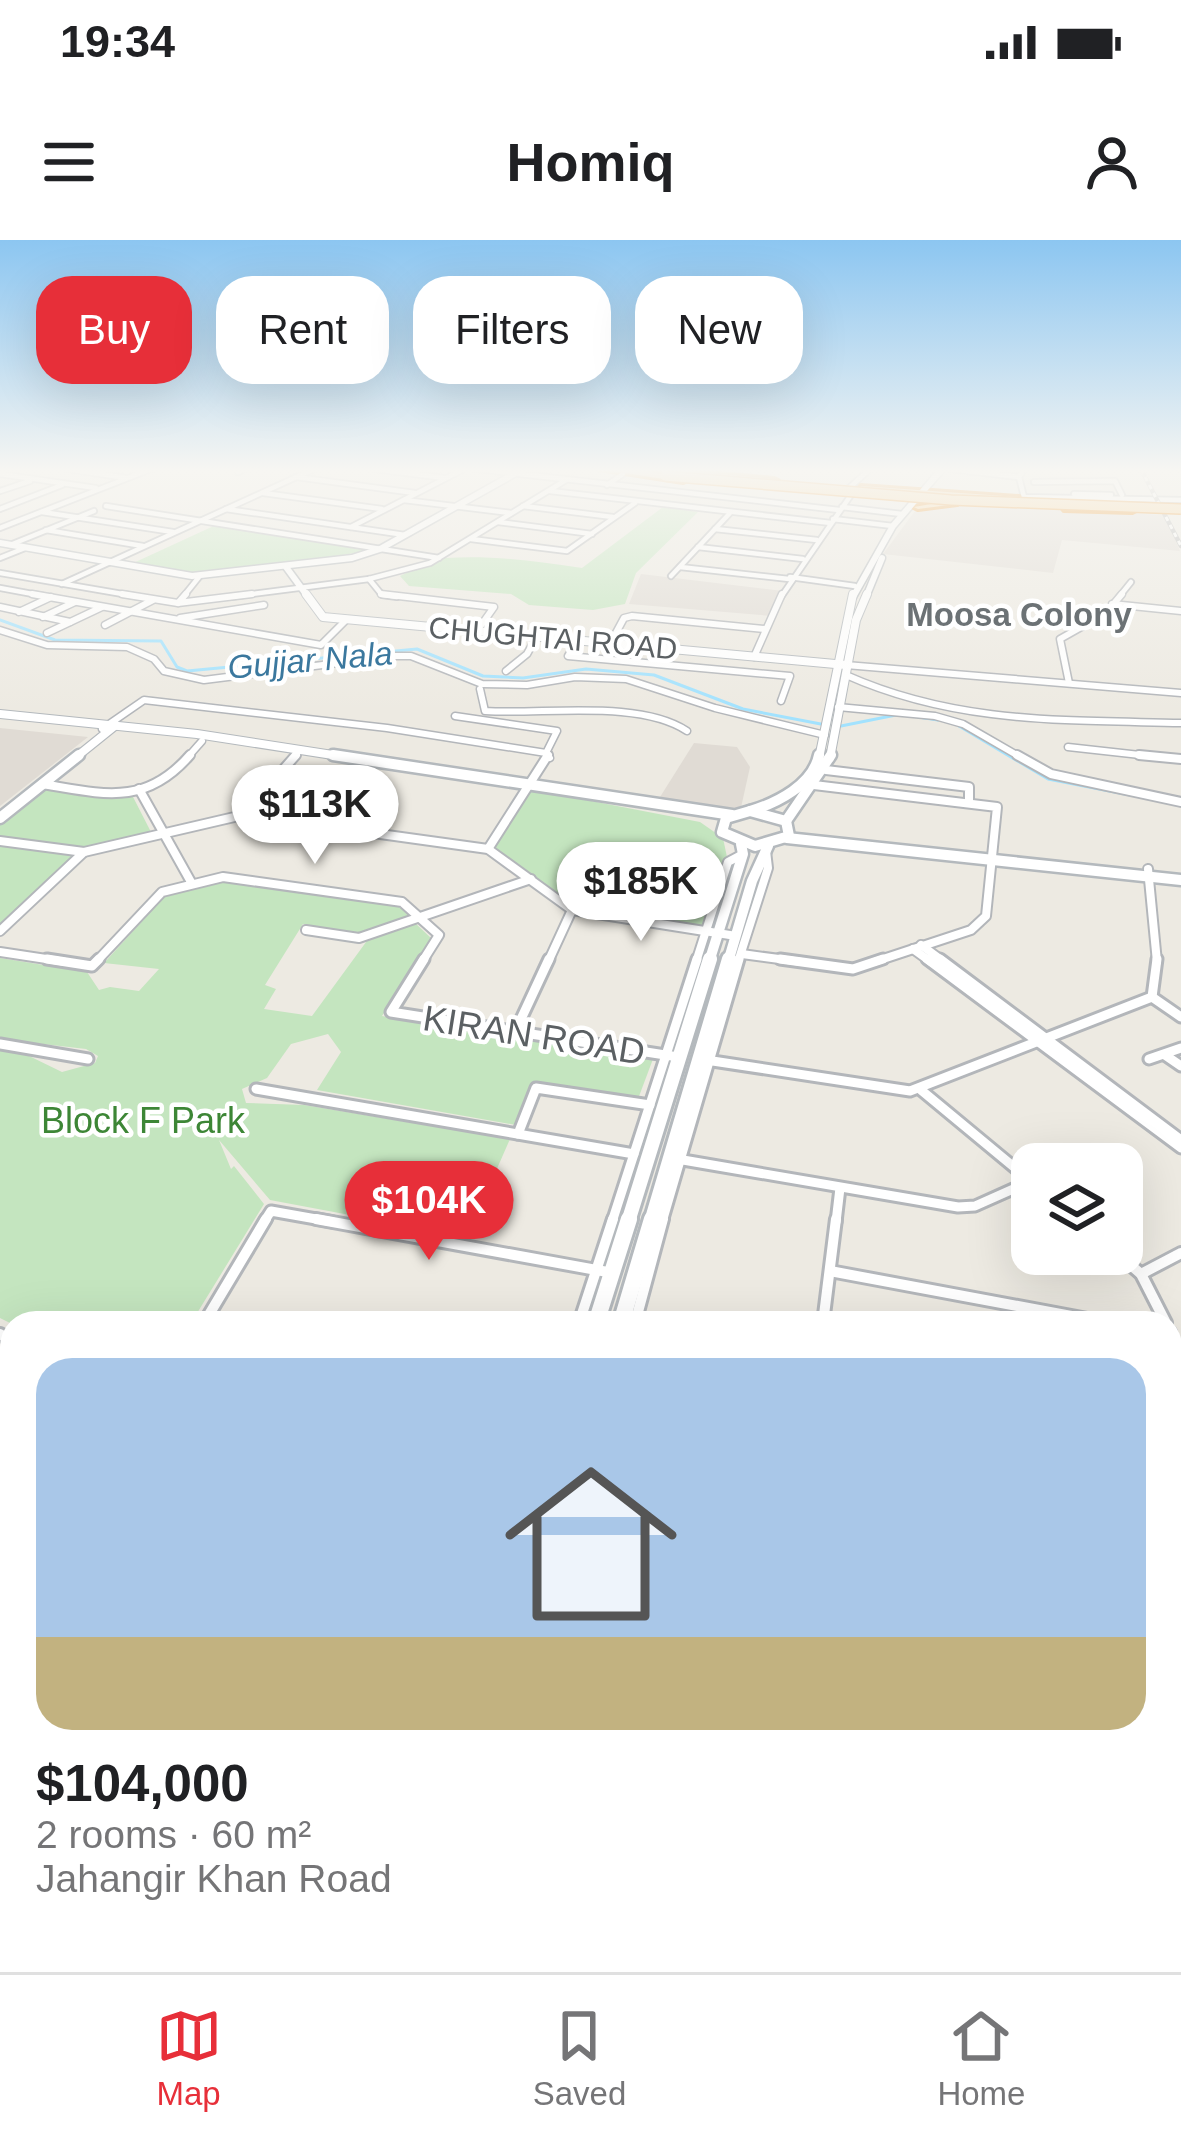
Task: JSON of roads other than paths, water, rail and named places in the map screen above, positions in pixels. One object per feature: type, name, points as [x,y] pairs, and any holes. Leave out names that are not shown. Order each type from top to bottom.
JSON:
[{"type":"main road","points":[[37,550],[200,577],[380,550]]},
{"type":"main road","points":[[625,1311],[736,936],[767,848],[788,828],[790,809],[826,770],[855,586],[878,550]]},
{"type":"main road","points":[[834,710],[866,586],[888,550]]},
{"type":"main road","points":[[286,567],[319,615],[346,620]]},
{"type":"main road","name":"CHUGHTAI ROAD","points":[[346,620],[842,668]]},
{"type":"main road","points":[[0,716],[527,785],[720,827],[742,849],[767,848]]},
{"type":"main road","points":[[0,813],[109,727],[732,814],[780,802],[792,793],[817,766],[829,735]]},
{"type":"main road","points":[[0,813],[109,727]]},
{"type":"main road","points":[[750,811],[788,828],[1181,876]]},
{"type":"main road","points":[[720,827],[732,814]]},
{"type":"main road","points":[[600,1311],[672,1056],[742,849]]},
{"type":"street","points":[[38,595],[134,550]]},
{"type":"street","points":[[380,550],[439,558]]},
{"type":"street","points":[[0,573],[178,603],[369,580],[453,550]]},
{"type":"street","points":[[671,576],[696,550]]},
{"type":"street","points":[[715,550],[803,559]]},
{"type":"street","points":[[754,657],[790,578],[810,550]]},
{"type":"street","points":[[680,567],[855,586]]},
{"type":"street","points":[[178,603],[200,577]]},
{"type":"street","points":[[369,580],[382,596],[490,604],[496,609],[477,631]]},
{"type":"street","points":[[1069,682],[1060,639],[1106,613],[1131,582]]},
{"type":"street","points":[[0,588],[321,646],[346,620]]},
{"type":"street","points":[[0,605],[25,592]]},
{"type":"street","points":[[19,611],[51,597]]},
{"type":"street","points":[[105,625],[153,600]]},
{"type":"street","points":[[43,617],[75,602]]},
{"type":"street","points":[[1112,604],[1181,611]]},
{"type":"street","points":[[0,605],[70,622]]},
{"type":"street","points":[[172,619],[264,605]]},
{"type":"street","points":[[47,633],[102,607]]},
{"type":"street","points":[[610,644],[627,617],[765,629]]},
{"type":"street","points":[[0,630],[49,645],[136,648],[151,653],[164,671],[204,680],[393,656],[411,656],[482,683],[626,679],[716,709],[829,735]]},
{"type":"street","points":[[506,671],[527,654],[536,636]]},
{"type":"street","points":[[578,640],[568,656],[790,676],[782,701]]},
{"type":"street","points":[[842,668],[1181,693]]},
{"type":"street","points":[[842,668],[898,698],[1008,719],[1181,723]]},
{"type":"street","points":[[479,689],[485,711],[575,710],[660,718],[678,722],[687,731]]},
{"type":"street","points":[[109,727],[144,700],[386,728],[546,753],[550,757],[488,849]]},
{"type":"street","points":[[834,710],[935,716],[967,726],[1051,774],[1181,802]]},
{"type":"street","points":[[454,716],[556,731],[546,753]]},
{"type":"street","points":[[42,784],[105,793],[139,789],[161,783],[202,741]]},
{"type":"street","points":[[1069,747],[1181,759]]},
{"type":"street","points":[[243,815],[297,753]]},
{"type":"street","points":[[826,770],[969,787],[968,802]]},
{"type":"street","points":[[742,954],[854,968],[980,925],[986,916],[997,806],[814,785]]},
{"type":"street","points":[[139,789],[191,882]]},
{"type":"street","points":[[0,841],[84,852],[243,815],[488,849],[572,910],[736,936]]},
{"type":"street","points":[[638,1311],[706,1060],[768,868],[767,848]]},
{"type":"street","points":[[0,932],[84,852]]},
{"type":"street","points":[[1148,873],[1157,960],[1152,998]]},
{"type":"street","points":[[0,952],[92,966],[162,892],[191,882],[232,877],[402,902],[423,917]]},
{"type":"street","points":[[306,931],[359,938],[531,879]]},
{"type":"street","points":[[515,1032],[572,910]]},
{"type":"street","name":"KIRAN ROAD","points":[[423,917],[439,935],[391,1012],[672,1056]]},
{"type":"street","points":[[917,947],[1181,1144]]},
{"type":"street","points":[[706,1060],[898,1090],[920,1089],[1152,998]]},
{"type":"street","points":[[1152,998],[1181,1017]]},
{"type":"street","points":[[0,1043],[88,1059]]},
{"type":"street","points":[[1149,1059],[1181,1048]]},
{"type":"street","points":[[1165,1055],[1181,1066]]},
{"type":"street","points":[[583,1311],[650,1106],[672,1056]]},
{"type":"street","points":[[518,1135],[536,1088],[650,1106]]},
{"type":"street","points":[[256,1089],[634,1154]]},
{"type":"street","points":[[920,1089],[1011,1165]]},
{"type":"street","points":[[682,1160],[966,1208],[1011,1190]]},
{"type":"street","points":[[825,1311],[840,1188]]},
{"type":"street","points":[[211,1311],[271,1211],[613,1273]]},
{"type":"street","points":[[1143,1273],[1181,1253]]},
{"type":"street","points":[[830,1271],[1045,1311]]},
{"type":"street","points":[[1142,1275],[1160,1311]]},
{"type":"waterway","name":"Gujjar Nala","points":[[0,620],[55,640],[161,641],[177,667],[187,671],[417,649],[483,676],[523,678],[586,669],[654,675],[743,709],[826,725]]},
{"type":"waterway","name":"Gujjar Nala","points":[[841,726],[896,715]]},
{"type":"waterway","name":"Gujjar Nala","points":[[918,717],[938,720]]},
{"type":"waterway","name":"Gujjar Nala","points":[[959,726],[1048,779],[1130,795]]},
{"type":"district","name":"Moosa Colony","points":[[1019,614]]},
{"type":"park label","name":"Block F Park","points":[[143,1120]]}]
